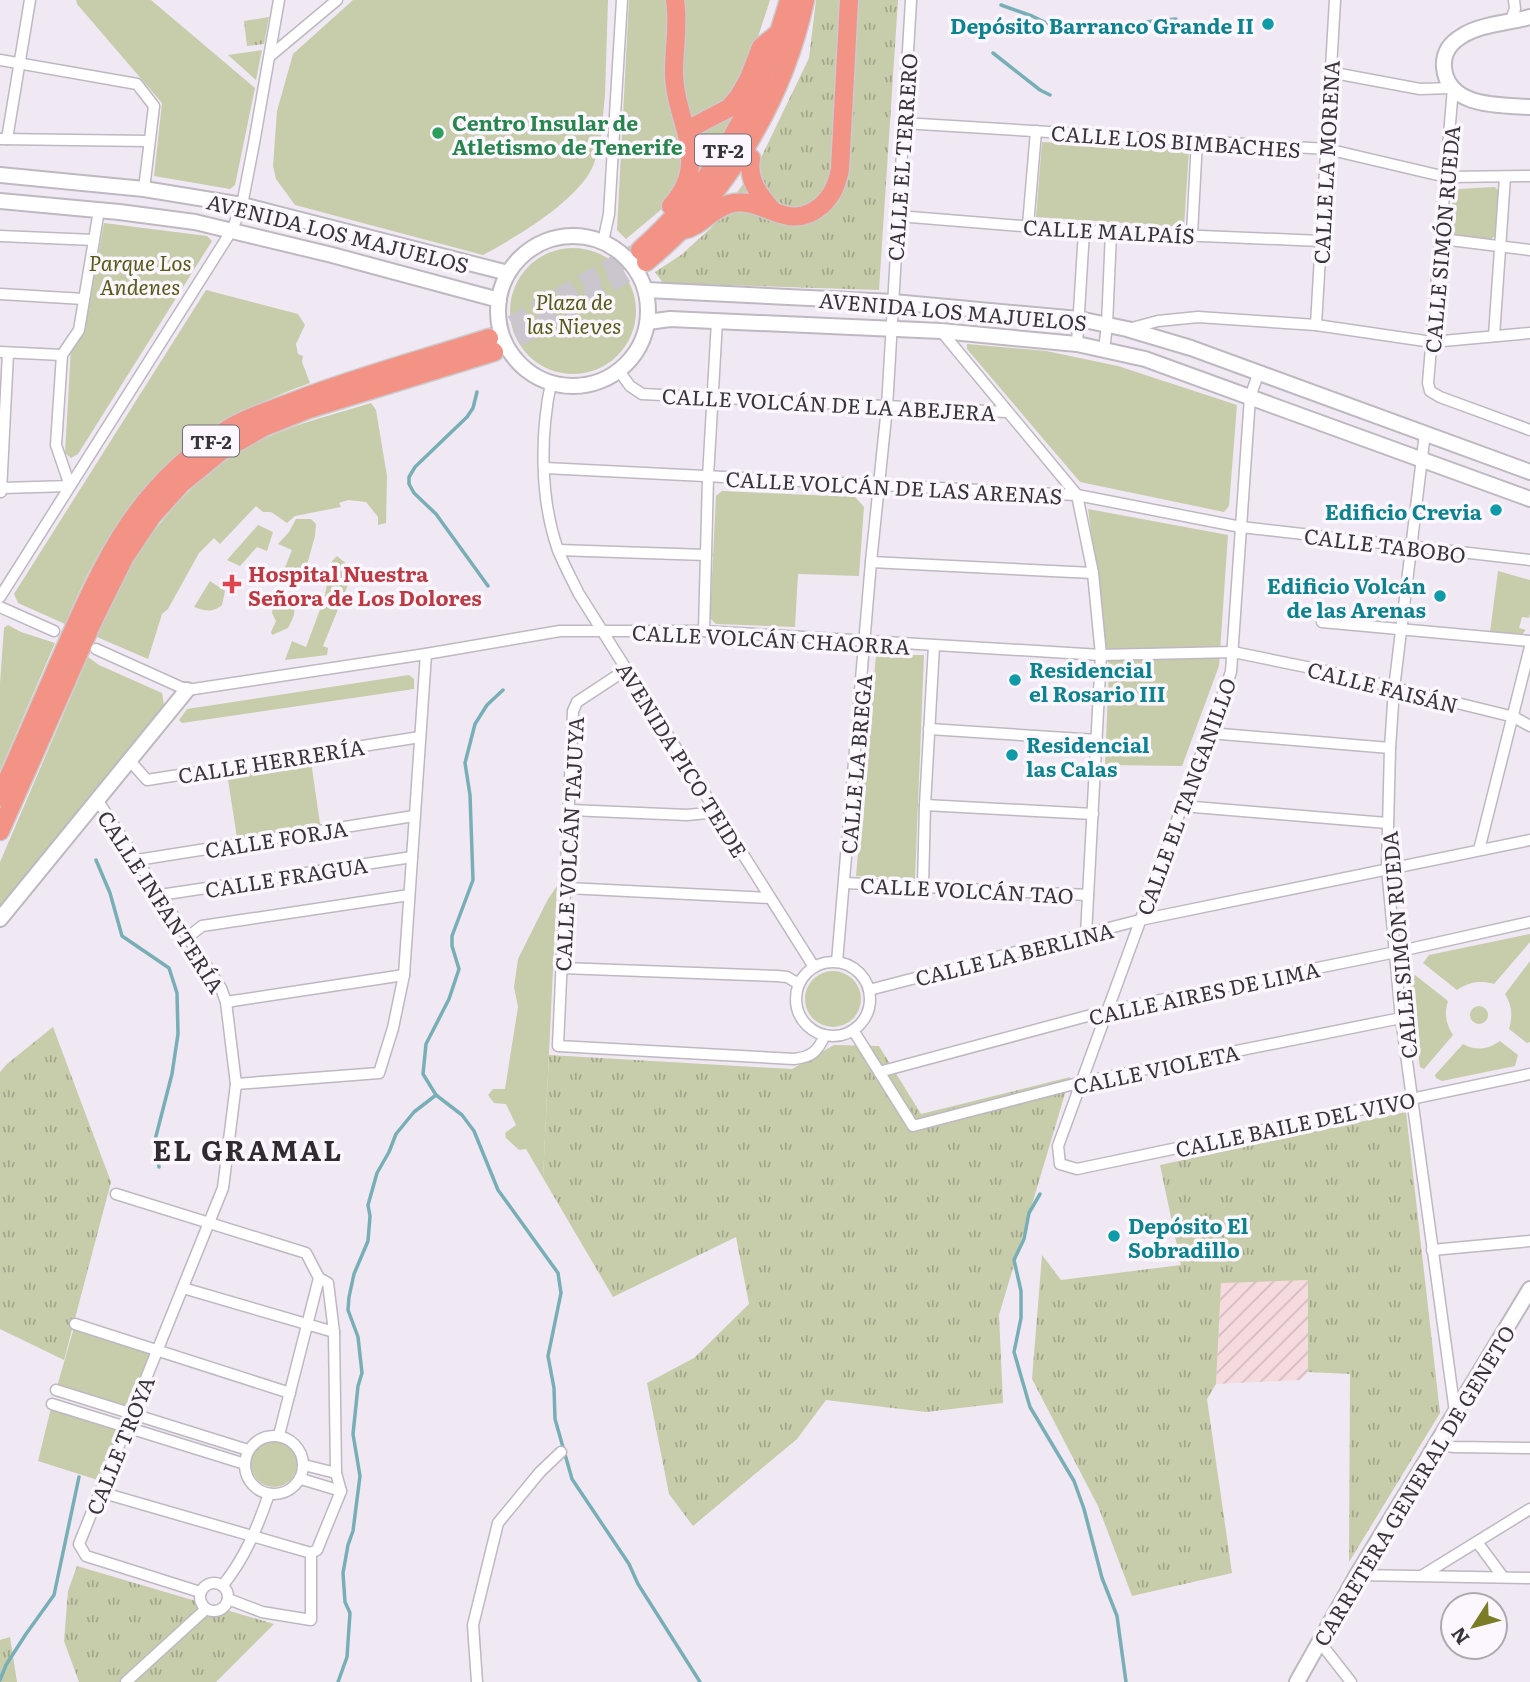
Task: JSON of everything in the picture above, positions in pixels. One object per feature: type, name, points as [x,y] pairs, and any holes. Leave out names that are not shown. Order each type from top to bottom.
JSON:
[{"type":"highway","points":[[667,0],[677,22]]},
{"type":"highway","points":[[641,251],[682,191],[690,161],[691,146],[675,89],[675,0]]},
{"type":"highway","points":[[677,22],[683,8],[683,0]]},
{"type":"highway","name":"TF-2","points":[[641,251],[668,225],[700,187],[735,131],[763,78],[789,0]]},
{"type":"highway","name":"TF-2","points":[[641,251],[682,230],[740,158],[775,93],[797,35],[805,0]]},
{"type":"highway","points":[[708,214],[728,204],[741,202],[793,218],[812,213],[828,200],[836,186],[840,169],[849,0]]},
{"type":"highway","points":[[687,130],[729,108],[739,96],[761,47],[780,32]]},
{"type":"highway","points":[[676,57],[686,99],[699,110],[715,115]]},
{"type":"highway","points":[[682,230],[691,229],[708,214],[751,158],[779,107],[775,93]]},
{"type":"highway","points":[[751,158],[749,168],[752,182],[757,193],[775,214]]},
{"type":"highway","name":"TF-2","points":[[0,797],[100,571],[136,512],[167,477],[202,448],[247,420],[325,389],[491,345],[264,427],[220,452],[182,483],[152,516],[124,558],[92,623],[0,831]]},
{"type":"street","points":[[30,0],[4,139],[148,141]]},
{"type":"street","points":[[0,597],[232,230],[242,205],[279,0]]},
{"type":"street","points":[[270,56],[337,0]]},
{"type":"street","points":[[603,242],[608,214],[622,0]]},
{"type":"street","points":[[622,12],[631,0]]},
{"type":"street","name":"CALLE EL TERRERO","points":[[892,315],[911,0]]},
{"type":"street","name":"CALLE LA MORENA","points":[[1315,325],[1335,0]]},
{"type":"street","points":[[1510,22],[1515,9],[1514,0]]},
{"type":"street","points":[[1453,88],[1445,73],[1444,63],[1452,43],[1469,32],[1530,17]]},
{"type":"street","points":[[0,60],[137,84],[154,106],[144,189]]},
{"type":"street","points":[[1329,72],[1420,89],[1453,88],[1479,103],[1530,107]]},
{"type":"street","name":"CALLE SIMÓN RUEDA","points":[[1453,88],[1428,383],[1430,391],[1440,397],[1530,430]]},
{"type":"street","name":"CALLE LOS BIMBACHES","points":[[903,123],[1327,149],[1446,177],[1530,176]]},
{"type":"street","points":[[1028,225],[1036,131]]},
{"type":"street","points":[[1192,234],[1197,140]]},
{"type":"street","name":"AVENIDA LOS MAJUELOS","points":[[0,175],[144,189],[242,205],[508,273]]},
{"type":"street","points":[[1494,336],[1505,177]]},
{"type":"street","name":"AVENIDA LOS MAJUELOS","points":[[0,201],[195,222],[499,300]]},
{"type":"street","points":[[70,486],[56,445],[62,355],[79,330],[99,211]]},
{"type":"street","name":"CALLE MALPAÍS","points":[[898,216],[1084,231],[1321,242]]},
{"type":"street","points":[[1077,344],[1084,231]]},
{"type":"street","points":[[1104,351],[1111,232]]},
{"type":"street","points":[[0,236],[94,240]]},
{"type":"street","points":[[573,236],[603,242],[633,265],[646,290],[648,322],[640,346],[619,371],[598,382],[574,386],[551,383],[528,371],[511,352],[504,339],[499,321],[499,300],[508,273],[521,257],[552,239],[573,236]]},
{"type":"street","points":[[1442,239],[1530,250]]},
{"type":"street","name":"AVENIDA LOS MAJUELOS","points":[[646,290],[892,315],[941,331],[1077,344],[1144,359],[1530,499]]},
{"type":"street","points":[[0,294],[84,299]]},
{"type":"street","name":"AVENIDA LOS MAJUELOS","points":[[648,322],[670,319],[717,321],[892,315],[1079,319],[1191,348],[1530,472]]},
{"type":"street","name":"CALLE LA BREGA","points":[[837,962],[887,407],[892,315]]},
{"type":"street","points":[[1127,330],[1158,321],[1198,317],[1315,325],[1432,342],[1530,332]]},
{"type":"street","points":[[704,631],[708,477],[717,321]]},
{"type":"street","points":[[941,331],[1077,495],[1093,573],[1101,654],[1086,934]]},
{"type":"street","points":[[62,355],[4,352],[1,486],[70,486]]},
{"type":"street","name":"CALLE VOLCÁN DE LA ABEJERA","points":[[619,371],[629,386],[642,394],[1007,412]]},
{"type":"street","name":"CALLE EL TANGANILLO","points":[[1060,1164],[1058,1146],[1231,672],[1250,397],[1259,372]]},
{"type":"street","name":"AVENIDA PICO TEIDE","points":[[551,383],[546,407],[545,468],[548,511],[558,550],[579,594],[814,967]]},
{"type":"street","name":"CALLE SIMÓN RUEDA","points":[[1425,433],[1394,689],[1387,868],[1401,1018],[1455,1412]]},
{"type":"street","name":"CALLE VOLCÁN DE LAS ARENAS","points":[[545,468],[1077,495],[1241,527]]},
{"type":"street","name":"CALLE TABOBO","points":[[1241,527],[1530,560]]},
{"type":"street","points":[[558,550],[706,555]]},
{"type":"street","points":[[871,562],[1093,573]]},
{"type":"street","points":[[0,607],[54,631]]},
{"type":"street","points":[[1322,622],[1530,641]]},
{"type":"street","name":"CALLE VOLCÁN CHAORRA","points":[[187,690],[560,631],[704,631],[1101,654],[1233,652]]},
{"type":"street","points":[[923,886],[933,646]]},
{"type":"street","points":[[1479,849],[1530,647]]},
{"type":"street","points":[[0,919],[187,690],[96,649]]},
{"type":"street","name":"CALLE FAISÁN","points":[[1233,652],[1331,672],[1514,717],[1530,726]]},
{"type":"street","points":[[236,1084],[379,1073],[393,1028],[404,975],[426,654]]},
{"type":"street","name":"CALLE VOLCÁN TAJUYA","points":[[627,669],[577,702],[573,711],[558,1046],[794,1059],[813,1055],[825,1035]]},
{"type":"street","points":[[929,729],[1097,740]]},
{"type":"street","points":[[1209,733],[1390,748]]},
{"type":"street","name":"CALLE HERRERÍA","points":[[130,761],[147,780],[420,737]]},
{"type":"street","name":"CALLE INFANTERÍA","points":[[98,801],[221,988],[226,1002],[236,1084],[223,1188],[210,1222]]},
{"type":"street","points":[[925,805],[1093,814]]},
{"type":"street","points":[[1182,806],[1387,823]]},
{"type":"street","points":[[570,810],[687,815],[717,812]]},
{"type":"street","name":"CALLE FORJA","points":[[137,860],[414,816]]},
{"type":"street","name":"CALLE LA BERLINA","points":[[869,990],[1140,920],[1530,840]]},
{"type":"street","name":"CALLE FRAGUA","points":[[160,895],[412,857]]},
{"type":"street","name":"CALLE VOLCÁN TAO","points":[[845,883],[1088,895]]},
{"type":"street","points":[[567,888],[770,898]]},
{"type":"street","points":[[188,937],[202,926],[410,895]]},
{"type":"street","name":"CALLE AIRES DE LIMA","points":[[879,1072],[1106,1011],[1530,922]]},
{"type":"street","points":[[825,962],[837,962],[851,967],[863,977],[869,990],[870,1005],[864,1020],[853,1030],[835,1036],[813,1030],[803,1021],[797,1009],[796,996],[799,984],[814,967],[825,962]]},
{"type":"street","points":[[562,968],[777,976],[787,977],[799,984]]},
{"type":"street","points":[[226,1002],[404,975]]},
{"type":"street","name":"CALLE VIOLETA","points":[[879,1072],[913,1126],[1082,1082],[1401,1018]]},
{"type":"street","points":[[853,1030],[879,1072]]},
{"type":"street","name":"CALLE BAILE DEL VIVO","points":[[1060,1164],[1077,1169],[1530,1074]]},
{"type":"street","points":[[100,1492],[311,1553],[317,1550],[341,1491],[336,1472],[334,1332],[328,1283],[319,1278],[306,1253],[116,1194]]},
{"type":"street","name":"CALLE TROYA","points":[[200,1592],[86,1556],[79,1544],[210,1222]]},
{"type":"street","points":[[1432,1250],[1530,1241]]},
{"type":"street","points":[[279,1435],[319,1278]]},
{"type":"street","points":[[183,1288],[334,1332]]},
{"type":"street","name":"CARRETERA GENERAL DE GENETO","points":[[1297,1682],[1357,1575],[1530,1289]]},
{"type":"street","points":[[75,1324],[290,1392]]},
{"type":"street","points":[[56,1390],[248,1450]]},
{"type":"street","points":[[52,1404],[245,1464]]},
{"type":"street","points":[[279,1435],[293,1442],[302,1453],[304,1465],[301,1479],[293,1488],[270,1494],[255,1487],[247,1476],[245,1464],[248,1450],[255,1442],[267,1436],[279,1435]]},
{"type":"street","points":[[1436,1444],[1454,1447],[1530,1448]]},
{"type":"street","points":[[477,1682],[473,1625],[498,1523],[540,1472],[561,1452]]},
{"type":"street","points":[[304,1465],[336,1472]]},
{"type":"street","points":[[301,1479],[341,1491]]},
{"type":"street","points":[[223,1585],[236,1569],[270,1494]]},
{"type":"street","points":[[1423,1575],[1530,1509]]},
{"type":"street","points":[[1477,1542],[1503,1577]]},
{"type":"street","points":[[228,1599],[262,1612],[311,1620],[311,1553]]},
{"type":"street","points":[[1357,1575],[1530,1578]]},
{"type":"street","points":[[126,1682],[206,1609],[220,1610],[228,1599],[228,1591],[223,1585],[210,1583],[200,1592],[206,1609]]},
{"type":"street","points":[[1319,1641],[1351,1682]]},
{"type":"shaded area","points":[[1308,1278],[1308,1372],[1300,1380],[1216,1384],[1221,1282]]},
{"type":"green space","points":[[76,0],[151,0],[255,88],[235,185],[230,189],[154,176],[162,103]]},
{"type":"green space","name":"Centro Insular de Atletismo de Tenerife","points":[[353,0],[608,0],[605,95],[599,156],[580,186],[549,214],[483,255],[295,205],[276,179],[273,166],[277,111],[293,54]]},
{"type":"green space","points":[[629,0],[770,0],[732,117],[699,178],[626,239],[617,230]]},
{"type":"green space","points":[[816,0],[898,0],[879,290],[663,283],[655,272],[681,255],[712,227],[759,162],[809,58]]},
{"type":"green space","points":[[269,17],[264,44],[247,46],[244,21]]},
{"type":"green space","points":[[262,50],[256,80],[228,55]]},
{"type":"green space","points":[[1042,142],[1189,150],[1184,227],[1036,217]]},
{"type":"green space","points":[[1495,187],[1499,192],[1495,236],[1490,240],[1455,236],[1450,229],[1453,195],[1458,189]]},
{"type":"green space","name":"Parque Los Andenes","points":[[104,223],[207,236],[212,241],[78,454],[71,458],[65,453],[71,348],[84,332]]},
{"type":"green space","name":"Plaza de las Nieves","points":[[573,248],[597,253],[618,266],[631,287],[636,311],[631,335],[618,356],[597,369],[573,374],[549,369],[528,356],[515,335],[510,311],[515,287],[528,266],[549,253]]},
{"type":"green space","points":[[206,290],[298,314],[305,325],[296,344],[298,354],[303,356],[302,362],[310,383],[265,401],[225,422],[190,446],[159,474],[131,505],[107,540],[65,624],[18,603],[14,594]]},
{"type":"green space","points":[[967,344],[1046,351],[1118,366],[1237,405],[1229,506],[1224,512],[1080,482],[967,349]]},
{"type":"green space","points":[[371,403],[376,410],[387,476],[386,523],[378,525],[378,517],[366,502],[348,500],[339,503],[341,507],[295,516],[287,523],[256,506],[220,544],[214,538],[199,553],[168,609],[162,614],[148,659],[97,637],[126,574],[153,532],[187,493],[206,476],[248,447],[270,436]]},
{"type":"green space","points":[[722,491],[855,497],[864,507],[859,576],[798,574],[795,627],[716,624],[710,618],[716,496]]},
{"type":"green space","points":[[1088,509],[1228,535],[1219,666],[1182,766],[1105,765],[1109,668]]},
{"type":"green space","points":[[296,519],[311,519],[316,524],[303,579],[292,581],[281,577],[292,550],[278,544]]},
{"type":"green space","points":[[258,525],[273,532],[267,551],[257,547],[240,566],[227,560]]},
{"type":"green space","points":[[337,556],[354,570],[323,646],[328,648],[327,655],[285,660],[292,641],[306,647],[324,599],[332,561]]},
{"type":"green space","points":[[1498,571],[1530,580],[1530,613],[1529,618],[1522,617],[1519,628],[1526,630],[1521,635],[1490,632]]},
{"type":"green space","points":[[210,581],[225,591],[222,605],[209,610],[194,607]]},
{"type":"green space","points":[[292,602],[293,619],[288,628],[272,635],[276,621],[272,613],[273,605]]},
{"type":"green space","points":[[8,625],[55,643],[0,771],[0,683],[4,628]]},
{"type":"green space","points":[[876,655],[924,655],[915,879],[856,876]]},
{"type":"green space","points":[[88,657],[99,665],[162,693],[164,705],[0,907],[0,862]]},
{"type":"green space","points":[[409,675],[414,679],[414,689],[182,723],[179,720],[187,709]]},
{"type":"green space","points":[[310,754],[321,831],[238,844],[226,767]]},
{"type":"green space","points":[[557,886],[543,1178],[526,1149],[519,1150],[506,1138],[505,1133],[516,1125],[506,1104],[494,1103],[488,1095],[493,1089],[505,1089],[518,1007],[514,987],[518,959]]},
{"type":"green space","points":[[1530,934],[1530,942],[1494,984],[1475,982],[1457,990],[1423,963],[1429,955]]},
{"type":"green space","points":[[1530,961],[1530,1042],[1527,1043],[1509,1029],[1511,1011],[1505,994]]},
{"type":"green space","points":[[827,971],[839,971],[853,979],[861,993],[859,1010],[853,1019],[839,1027],[827,1027],[810,1015],[805,1005],[805,993],[817,976]]},
{"type":"green space","points":[[1415,975],[1448,1001],[1446,1019],[1453,1035],[1424,1069],[1420,1067],[1408,981]]},
{"type":"green space","points":[[1479,1006],[1485,1009],[1488,1015],[1485,1021],[1479,1024],[1473,1021],[1470,1015],[1473,1009]]},
{"type":"green space","points":[[53,1027],[111,1182],[64,1360],[0,1329],[0,1072]]},
{"type":"green space","points":[[1500,1041],[1518,1055],[1515,1066],[1442,1081],[1436,1078],[1435,1075],[1463,1044],[1481,1048]]},
{"type":"green space","points":[[834,1045],[879,1046],[921,1114],[1070,1077],[999,1315],[1003,1403],[926,1412],[826,1400],[797,1439],[693,1526],[669,1494],[647,1383],[694,1358],[749,1304],[736,1237],[613,1297],[543,1178],[549,1055],[792,1069]]},
{"type":"green space","points":[[1406,1112],[1440,1413],[1349,1562],[1350,1374],[1308,1372],[1308,1280],[1221,1283],[1216,1384],[1207,1399],[1232,1573],[1132,1596],[1098,1506],[1032,1379],[1042,1255],[1061,1280],[1181,1265],[1160,1165]]},
{"type":"green space","points":[[75,1324],[158,1350],[132,1413],[56,1390]]},
{"type":"green space","points":[[52,1404],[126,1427],[104,1482],[38,1461]]},
{"type":"green space","points":[[274,1441],[290,1448],[297,1464],[290,1480],[274,1487],[258,1480],[251,1464],[258,1448]]},
{"type":"green space","points":[[77,1566],[274,1624],[216,1682],[79,1682],[64,1641],[68,1591]]},
{"type":"green space","points":[[10,1637],[17,1682],[0,1682],[0,1640]]},
{"type":"waterway","points":[[1001,5],[1061,30],[1176,19]]},
{"type":"waterway","points":[[993,53],[1050,95]]},
{"type":"waterway","points":[[477,392],[473,408],[467,417],[415,467],[409,477],[409,484],[414,493],[436,514],[488,586]]},
{"type":"waterway","points":[[503,690],[487,705],[475,724],[465,763],[470,795],[473,880],[452,936],[459,969],[449,999],[426,1044],[423,1074],[436,1095],[462,1115],[474,1131],[498,1190],[558,1273],[561,1293],[548,1356],[554,1388],[555,1419],[572,1479],[629,1564],[638,1584],[700,1682]]},
{"type":"waterway","points":[[96,860],[110,893],[122,936],[169,968],[177,993],[178,1034],[172,1074],[155,1140],[159,1167]]},
{"type":"waterway","points":[[338,1682],[347,1657],[350,1613],[345,1602],[343,1573],[353,1531],[360,1476],[353,1434],[362,1373],[358,1337],[348,1310],[349,1297],[354,1274],[368,1241],[368,1205],[377,1173],[396,1134],[414,1112],[436,1095]]},
{"type":"waterway","points":[[1040,1194],[1029,1213],[1024,1239],[1014,1260],[1021,1291],[1021,1318],[1014,1352],[1030,1407],[1074,1481],[1084,1509],[1102,1578],[1117,1616],[1126,1682]]},
{"type":"waterway","points":[[0,1680],[6,1665],[54,1595],[79,1477]]},
{"type":"tunnel","points":[[489,338],[640,250]]},
{"type":"tunnel","points":[[494,352],[646,262]]},
{"type":"place","name":"Depósito Barranco Grande II","points":[[1268,24]]},
{"type":"place","name":"Centro Insular de Atletismo de Tenerife","points":[[438,133]]},
{"type":"place","name":"Edificio Crevia","points":[[1496,510]]},
{"type":"place","name":"Hospital Nuestra Señora de Los Dolores","points":[[232,584]]},
{"type":"place","name":"Edificio Volcán de las Arenas","points":[[1440,596]]},
{"type":"place","name":"Residencial el Rosario III","points":[[1015,680]]},
{"type":"place","name":"Residencial las Calas","points":[[1012,755]]},
{"type":"place","name":"Depósito El Sobradillo","points":[[1114,1236]]},
{"type":"district","name":"EL GRAMAL","points":[[248,1149]]}]
